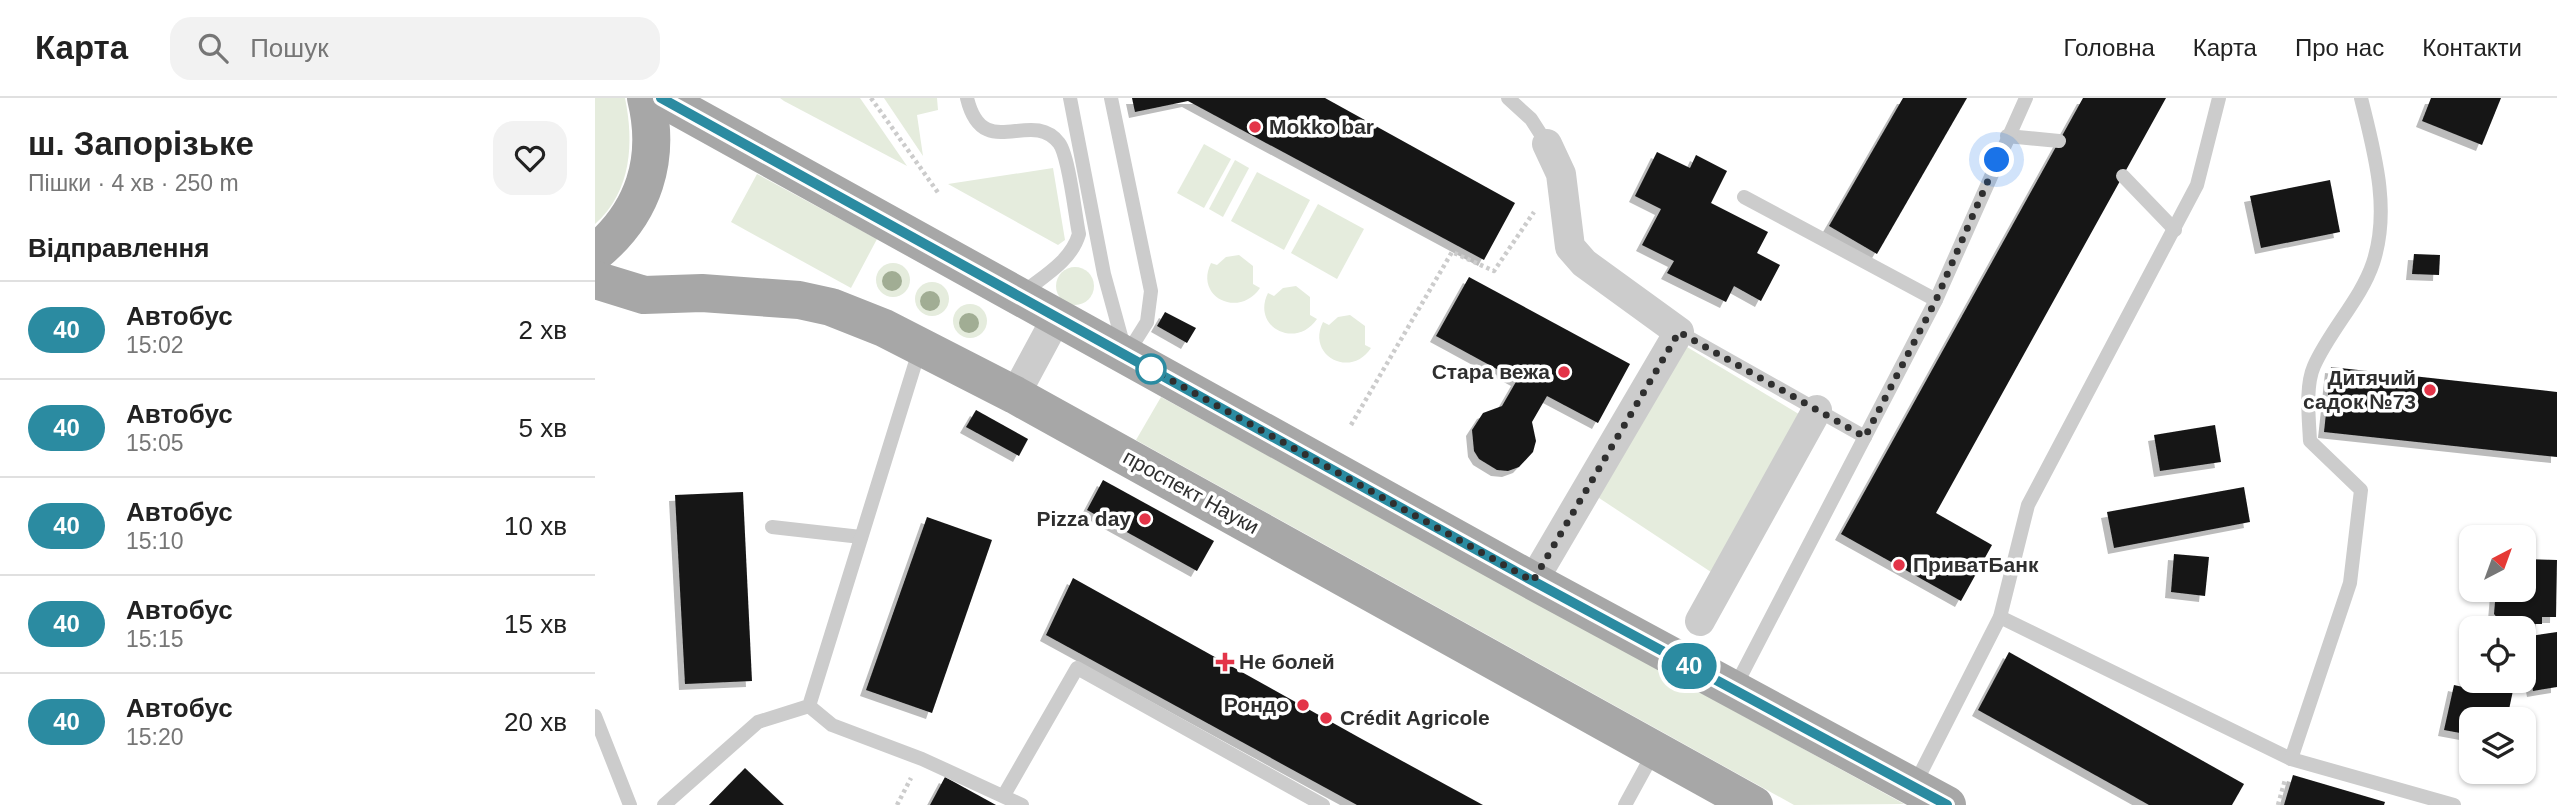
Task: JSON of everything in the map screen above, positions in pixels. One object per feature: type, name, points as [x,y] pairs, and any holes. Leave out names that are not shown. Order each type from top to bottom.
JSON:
[{"type":"main road","points":[[595,253],[623,227],[642,196],[652,160],[652,124],[646,98]]},
{"type":"main road","points":[[661,98],[1533,581],[1947,805]]},
{"type":"main road","name":"проспект Науки","points":[[595,280],[644,295],[702,293],[799,300],[858,316],[1015,396],[1754,805]]},
{"type":"street","points":[[1533,581],[1679,332],[1584,262],[1570,247],[1561,174],[1548,144]]},
{"type":"street","points":[[1015,396],[1057,317]]},
{"type":"street","points":[[1700,621],[1817,410]]},
{"type":"lane","points":[[967,98],[975,120],[985,130],[998,134],[1035,130],[1048,134],[1063,149],[1079,234],[1069,256],[1019,296]]},
{"type":"lane","points":[[1070,98],[1104,274],[1127,355]]},
{"type":"lane","points":[[1111,98],[1151,291],[1147,322],[1127,355]]},
{"type":"lane","points":[[1507,98],[1531,118],[1548,144]]},
{"type":"lane","points":[[1733,690],[1936,300],[2026,98]]},
{"type":"lane","points":[[1913,787],[2000,617],[2028,505],[2197,185],[2220,98]]},
{"type":"lane","points":[[2291,759],[2350,583],[2361,490],[2310,441],[2309,416],[2313,368],[2372,264],[2378,242],[2381,187],[2361,98]]},
{"type":"lane","points":[[2007,136],[2059,141]]},
{"type":"lane","points":[[2123,176],[2175,230]]},
{"type":"lane","points":[[1744,197],[1936,300]]},
{"type":"lane","points":[[1679,332],[1865,437]]},
{"type":"lane","points":[[809,706],[920,347]]},
{"type":"lane","points":[[772,527],[861,537]]},
{"type":"lane","points":[[2000,617],[2291,759],[2454,805]]},
{"type":"lane","points":[[1004,795],[1077,668],[1323,805]]},
{"type":"lane","points":[[809,706],[832,725],[1004,795],[1022,805]]},
{"type":"lane","points":[[664,805],[758,722],[809,706]]},
{"type":"lane","points":[[595,716],[630,805]]},
{"type":"lane","points":[[1625,805],[1655,750]]},
{"type":"path","points":[[871,98],[939,194]]},
{"type":"path","points":[[1351,425],[1452,252],[1494,271],[1561,174]]},
{"type":"green space","points":[[595,98],[625,98],[629,149],[617,197],[595,224]]},
{"type":"green space","points":[[780,98],[860,98],[907,166],[784,101]]},
{"type":"green space","points":[[884,98],[937,98],[938,110],[917,115],[923,156]]},
{"type":"green space","points":[[1204,144],[1231,159],[1204,208],[1177,193]]},
{"type":"green space","points":[[1235,160],[1249,168],[1223,217],[1209,209]]},
{"type":"green space","points":[[1053,168],[1065,240],[1058,245],[948,184]]},
{"type":"green space","points":[[1257,172],[1310,200],[1284,250],[1231,221]]},
{"type":"green space","points":[[757,174],[877,239],[851,288],[731,222]]},
{"type":"green space","points":[[1318,204],[1364,229],[1337,279],[1291,253]]},
{"type":"green space","points":[[1239,255],[1253,266],[1253,284],[1260,288],[1251,297],[1231,303],[1213,294],[1207,275],[1211,263],[1217,265],[1226,257]]},
{"type":"green space","points":[[893,263],[905,268],[910,280],[905,292],[893,297],[881,292],[876,280],[881,268]]},
{"type":"green space","points":[[1075,267],[1088,273],[1094,286],[1088,299],[1075,305],[1062,299],[1056,286],[1062,273]]},
{"type":"green space","points":[[932,282],[944,287],[949,299],[944,311],[932,316],[920,311],[915,299],[920,287]]},
{"type":"green space","points":[[1296,286],[1310,297],[1310,315],[1317,319],[1298,333],[1288,333],[1270,324],[1264,305],[1268,293],[1274,296],[1283,288]]},
{"type":"green space","points":[[970,304],[982,309],[987,321],[982,333],[970,338],[958,333],[953,321],[958,309]]},
{"type":"green space","points":[[1350,315],[1365,326],[1365,345],[1371,348],[1353,362],[1343,362],[1325,353],[1319,334],[1323,322],[1329,325],[1338,317]]},
{"type":"green space","points":[[1682,344],[1802,416],[1714,574],[1593,494]]},
{"type":"green space","points":[[1161,397],[1904,804],[1794,805],[1136,440]]},
{"type":"building","points":[[1132,98],[1325,98],[1515,203],[1484,260],[1188,101],[1135,112]]},
{"type":"building","points":[[1903,98],[1967,98],[1877,254],[1829,226]]},
{"type":"building","points":[[2083,98],[2166,98],[1936,513],[1992,545],[1961,601],[1841,534]]},
{"type":"building","points":[[2431,98],[2501,98],[2482,145],[2422,121]]},
{"type":"building","points":[[1657,152],[1690,168],[1696,155],[1727,171],[1711,203],[1768,232],[1757,253],[1780,265],[1761,301],[1734,286],[1726,302],[1667,273],[1674,261],[1642,245],[1661,209],[1635,196]]},
{"type":"building","points":[[2330,180],[2340,232],[2261,248],[2250,196]]},
{"type":"building","points":[[2414,254],[2440,255],[2439,275],[2412,274]]},
{"type":"building","name":"Стара вежа","points":[[1469,277],[1630,364],[1598,423],[1547,396],[1532,422],[1536,441],[1533,452],[1519,467],[1508,471],[1497,470],[1479,459],[1474,451],[1472,430],[1483,413],[1502,406],[1517,380],[1436,336]]},
{"type":"building","points":[[1165,312],[1196,328],[1187,343],[1157,326]]},
{"type":"building","points":[[2331,367],[2557,392],[2557,457],[2324,432]]},
{"type":"building","points":[[976,410],[1028,439],[1019,456],[966,427]]},
{"type":"building","points":[[2215,425],[2221,462],[2160,471],[2154,435]]},
{"type":"building","points":[[1103,480],[1214,541],[1197,571],[1087,510]]},
{"type":"building","points":[[2244,487],[2250,522],[2114,548],[2107,512]]},
{"type":"building","points":[[743,492],[752,681],[685,684],[675,495]]},
{"type":"building","points":[[927,517],[992,540],[932,713],[866,690]]},
{"type":"building","points":[[2174,554],[2209,557],[2205,596],[2171,592]]},
{"type":"building","points":[[2536,559],[2557,560],[2556,617],[2542,617],[2542,624],[2536,624],[2536,616],[2494,614],[2495,602],[2536,602]]},
{"type":"building","points":[[1073,578],[1483,805],[1357,805],[1046,635]]},
{"type":"building","points":[[2557,632],[2557,687],[2536,690],[2536,635]]},
{"type":"building","points":[[2009,652],[2244,784],[2232,805],[2149,805],[1978,710]]},
{"type":"building","points":[[2454,685],[2459,686],[2459,693],[2512,693],[2510,707],[2459,707],[2459,733],[2444,730]]},
{"type":"building","points":[[745,768],[784,805],[709,805]]},
{"type":"building","points":[[2293,775],[2385,802],[2384,805],[2284,805]]},
{"type":"building","points":[[945,777],[996,805],[930,805]]},
{"type":"bus line","name":"40","points":[[661,98],[1533,581],[1947,805]]},
{"type":"place","name":"Mokko bar","points":[[1255,127]]},
{"type":"place","name":"Стара вежа","points":[[1564,372]]},
{"type":"place","name":"Дитячий садок №73","points":[[2430,390]]},
{"type":"place","name":"Pizza day","points":[[1145,519]]},
{"type":"place","name":"ПриватБанк","points":[[1899,565]]},
{"type":"place","name":"Не болей","points":[[1225,662]]},
{"type":"place","name":"Рондо","points":[[1303,705]]},
{"type":"place","name":"Crédit Agricole","points":[[1326,718]]},
{"type":"route","points":[[1151,369],[1533,581],[1554,540],[1679,332],[1865,437],[1936,300],[1997,160]]}]
